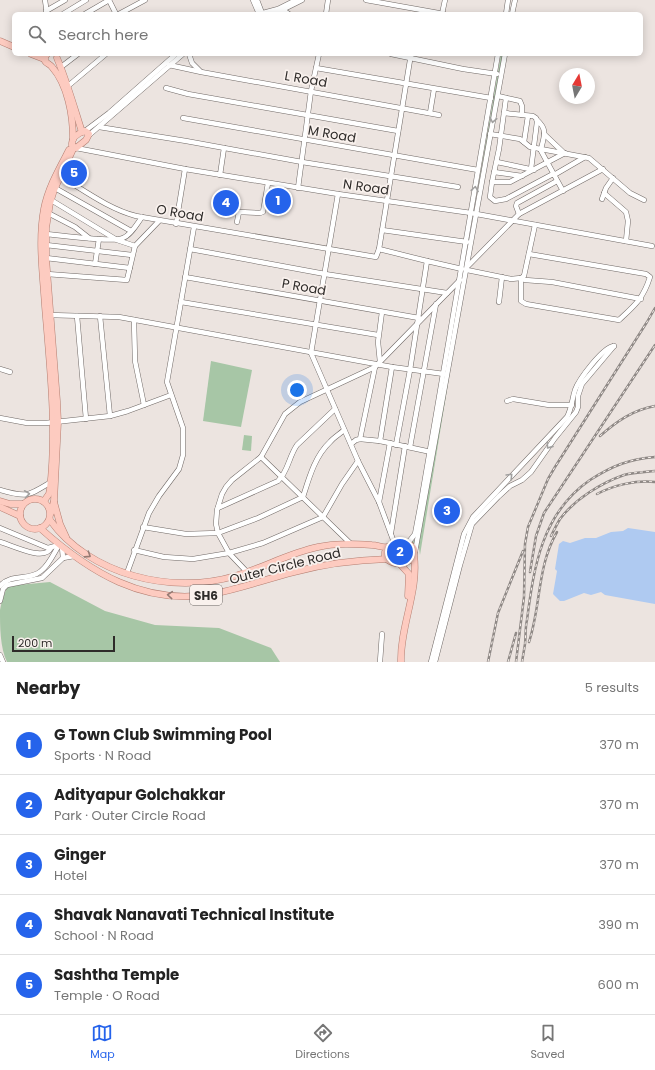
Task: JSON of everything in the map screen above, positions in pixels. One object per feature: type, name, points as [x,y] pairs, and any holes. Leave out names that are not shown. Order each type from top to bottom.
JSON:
[{"type":"main road","points":[[0,37],[12,41]]},
{"type":"main road","points":[[0,41],[12,46]]},
{"type":"main road","points":[[45,56],[46,63],[51,65],[65,91],[73,126],[74,145],[51,200],[46,234],[48,315],[55,422],[54,500],[50,516],[46,525],[40,528],[34,529],[27,527],[22,522],[20,516],[20,510],[23,504],[34,498],[44,501],[50,508],[50,516]]},
{"type":"main road","points":[[51,65],[56,62],[56,56]]},
{"type":"main road","points":[[56,56],[68,86],[74,108],[85,133],[83,143],[74,145]]},
{"type":"main road","points":[[48,315],[42,262],[42,224],[47,195],[53,180],[74,145],[85,133]]},
{"type":"main road","points":[[44,501],[49,494],[51,482],[55,422]]},
{"type":"main road","points":[[54,500],[60,524],[67,540],[60,546]]},
{"type":"main road","points":[[0,502],[23,504]]},
{"type":"main road","points":[[2,508],[20,516]]},
{"type":"main road","name":"SH6","points":[[50,516],[67,540],[91,557],[110,567],[144,579],[162,582],[192,583],[222,579],[247,572],[298,553],[333,544],[375,545],[388,548]]},
{"type":"main road","name":"Outer Circle Road","points":[[40,528],[60,546],[110,579],[137,589],[172,596],[210,594],[232,590],[292,572],[327,564],[387,559]]},
{"type":"main road","points":[[387,559],[385,554],[388,548],[395,545],[408,543],[413,547],[416,572],[402,644],[401,662]]},
{"type":"main road","points":[[397,662],[410,578],[407,571],[400,563],[409,561],[413,558],[414,554]]},
{"type":"main road","name":"SH6","points":[[387,559],[391,562],[400,563]]},
{"type":"street","points":[[45,0],[46,12],[65,0]]},
{"type":"street","points":[[66,12],[78,2],[86,0]]},
{"type":"street","points":[[88,12],[109,0],[117,12]]},
{"type":"street","points":[[122,12],[145,0]]},
{"type":"street","points":[[253,0],[261,12]]},
{"type":"street","points":[[257,0],[261,12]]},
{"type":"street","points":[[267,12],[296,0]]},
{"type":"street","points":[[278,12],[302,0]]},
{"type":"street","points":[[326,12],[328,0]]},
{"type":"street","points":[[366,0],[418,12]]},
{"type":"street","points":[[443,12],[445,0]]},
{"type":"street","points":[[506,12],[508,0]]},
{"type":"street","points":[[512,12],[514,0]]},
{"type":"street","points":[[61,67],[75,56]]},
{"type":"street","points":[[68,86],[104,56]]},
{"type":"street","points":[[85,133],[174,56]]},
{"type":"street","points":[[85,133],[99,127],[180,56]]},
{"type":"street","points":[[190,56],[192,63],[201,72]]},
{"type":"street","points":[[298,188],[311,91],[319,56]]},
{"type":"street","points":[[502,75],[463,69],[410,56],[379,249],[511,279],[521,278],[525,280],[552,282],[641,299]]},
{"type":"street","points":[[414,554],[465,268],[471,213],[498,56]]},
{"type":"street","points":[[469,242],[476,214],[505,56]]},
{"type":"street","name":"L Road","points":[[169,65],[439,115]]},
{"type":"street","points":[[316,68],[491,98]]},
{"type":"street","points":[[166,88],[188,94],[398,131]]},
{"type":"street","points":[[430,113],[434,89]]},
{"type":"street","points":[[498,96],[520,101],[522,106],[522,115]]},
{"type":"street","points":[[506,98],[497,162],[492,182],[490,197],[492,200],[499,201],[553,175],[585,157]]},
{"type":"street","points":[[504,113],[535,117],[544,128],[541,149],[553,175],[563,191]]},
{"type":"street","points":[[524,142],[528,116]]},
{"type":"street","name":"M Road","points":[[183,118],[478,170]]},
{"type":"street","points":[[535,169],[533,148],[537,120]]},
{"type":"street","points":[[99,127],[458,187]]},
{"type":"street","points":[[490,134],[520,139],[533,148],[585,157],[592,160],[630,193],[644,200]]},
{"type":"street","points":[[544,134],[564,153]]},
{"type":"street","name":"N Road","points":[[74,145],[220,175],[471,213],[512,222],[652,246]]},
{"type":"street","points":[[220,175],[224,148]]},
{"type":"street","points":[[492,182],[510,182],[564,153]]},
{"type":"street","points":[[533,154],[535,169]]},
{"type":"street","points":[[497,162],[535,169]]},
{"type":"street","points":[[176,224],[186,169]]},
{"type":"street","points":[[445,374],[460,280],[465,268],[519,214],[603,169]]},
{"type":"street","points":[[494,172],[522,176]]},
{"type":"street","name":"O Road","points":[[60,176],[122,213],[142,218],[376,257],[379,249]]},
{"type":"street","points":[[602,199],[613,178]]},
{"type":"street","points":[[519,214],[516,206],[517,203],[557,181]]},
{"type":"street","points":[[237,222],[239,212],[262,212],[268,183]]},
{"type":"street","points":[[55,188],[131,231]]},
{"type":"street","points":[[604,193],[626,212],[628,221],[626,241]]},
{"type":"street","points":[[338,194],[311,352],[358,461],[379,502],[395,545]]},
{"type":"street","points":[[51,200],[117,240],[135,246]]},
{"type":"street","points":[[48,213],[75,227],[89,238]]},
{"type":"street","points":[[46,234],[117,240],[125,237],[142,218]]},
{"type":"street","points":[[47,274],[127,280],[135,246],[159,221]]},
{"type":"street","points":[[529,254],[646,274],[650,277],[641,299],[619,320],[526,304],[521,301],[521,278],[524,276],[535,225]]},
{"type":"street","points":[[127,573],[134,550],[152,506],[179,469],[183,455],[183,428],[167,382],[194,227]]},
{"type":"street","points":[[382,230],[469,242]]},
{"type":"street","points":[[95,264],[99,239]]},
{"type":"street","points":[[46,245],[132,255]]},
{"type":"street","points":[[190,249],[324,274],[446,293]]},
{"type":"street","points":[[46,258],[130,268]]},
{"type":"street","points":[[396,445],[410,370],[427,261]]},
{"type":"street","name":"P Road","points":[[185,277],[382,312],[418,320]]},
{"type":"street","points":[[498,302],[502,277]]},
{"type":"street","points":[[247,572],[229,553],[218,533],[216,524],[222,494],[232,480],[261,457],[285,414],[300,402],[378,364],[418,320],[460,280]]},
{"type":"street","points":[[181,302],[378,335]]},
{"type":"street","points":[[391,535],[407,447],[424,372],[436,304]]},
{"type":"street","points":[[360,439],[378,364],[378,335],[382,312]]},
{"type":"street","points":[[48,315],[100,316],[134,320],[410,370],[445,374]]},
{"type":"street","points":[[77,316],[86,419]]},
{"type":"street","points":[[100,316],[110,416]]},
{"type":"street","points":[[134,320],[135,361],[144,405]]},
{"type":"street","points":[[431,662],[466,535],[473,517],[567,417],[572,405],[575,390],[587,370],[605,350],[610,346],[614,346],[582,384],[578,396],[578,407],[576,412],[531,472],[522,480],[510,486],[472,524],[466,535],[435,662]]},
{"type":"street","points":[[380,441],[392,366]]},
{"type":"street","points":[[0,369],[10,372]]},
{"type":"street","points":[[0,418],[27,423],[55,422],[110,416],[171,395]]},
{"type":"street","points":[[507,401],[513,399],[550,405],[572,405]]},
{"type":"street","points":[[218,508],[278,482],[282,478],[292,452],[297,445],[335,408]]},
{"type":"street","points":[[144,527],[186,534],[218,533],[258,518],[303,497],[316,461],[329,442],[344,430]]},
{"type":"street","points":[[351,444],[360,439],[380,441],[431,452]]},
{"type":"street","points":[[379,502],[390,443]]},
{"type":"street","points":[[408,543],[415,534],[431,452]]},
{"type":"street","points":[[261,457],[351,544]]},
{"type":"street","points":[[134,550],[172,558],[200,558],[229,553],[263,543],[323,517],[342,484],[358,461]]},
{"type":"street","points":[[0,490],[23,495],[33,493],[51,482]]},
{"type":"street","points":[[0,528],[48,548],[60,546]]},
{"type":"street","points":[[0,542],[39,554],[46,554],[50,552],[52,548]]},
{"type":"street","points":[[60,546],[63,558]]},
{"type":"street","points":[[0,586],[7,580],[34,575],[44,569],[60,546]]},
{"type":"street","points":[[0,601],[3,589],[7,584],[38,580],[48,573],[63,558],[74,556]]},
{"type":"street","points":[[44,569],[48,573]]},
{"type":"street","points":[[380,662],[382,634]]},
{"type":"street","points":[[0,655],[3,662]]},
{"type":"green space","points":[[501,56],[503,56],[474,211]]},
{"type":"green space","points":[[475,218],[420,555],[419,548],[414,545],[412,547],[411,558],[399,561],[389,559],[386,553],[387,549],[409,545],[417,538]]},
{"type":"green space","points":[[211,361],[252,370],[241,427],[203,421]]},
{"type":"green space","points":[[244,435],[252,436],[251,451],[242,450]]},
{"type":"green space","points":[[50,582],[105,611],[155,625],[219,628],[271,648],[280,662],[7,662],[0,630],[0,610],[7,586]]},
{"type":"water","points":[[271,189],[288,192],[284,213],[268,210]]},
{"type":"water","points":[[628,528],[655,532],[655,604],[605,595],[601,592],[591,595],[584,593],[564,601],[560,601],[553,594],[557,571],[555,569],[559,544],[563,541],[570,543],[585,538],[596,538],[611,532],[623,531]]},
{"type":"railway","points":[[516,662],[524,597],[525,544],[528,527],[548,479],[655,308]]},
{"type":"railway","points":[[530,572],[536,536],[544,513],[655,345]]},
{"type":"railway","points":[[600,436],[632,413],[655,406]]},
{"type":"railway","points":[[522,662],[526,626],[537,561],[543,542],[561,508],[574,493],[590,480],[606,471],[629,461],[655,457]]},
{"type":"railway","points":[[551,536],[560,519],[566,512],[589,492],[606,482],[624,475],[655,471]]},
{"type":"railway","points":[[597,494],[625,484],[655,482]]},
{"type":"railway","points":[[529,642],[536,614],[546,558],[557,532]]},
{"type":"railway","points":[[488,662],[498,613],[523,551]]},
{"type":"railway","points":[[508,662],[516,633]]},
{"type":"place","name":"Sashtha Temple","points":[[74,173]]},
{"type":"place","name":"G Town Club Swimming Pool","points":[[278,201]]},
{"type":"place","name":"Shavak Nanavati Technical Institute","points":[[226,203]]},
{"type":"place","name":"Ginger","points":[[447,511]]},
{"type":"place","name":"Adityapur Golchakkar","points":[[400,552]]}]
